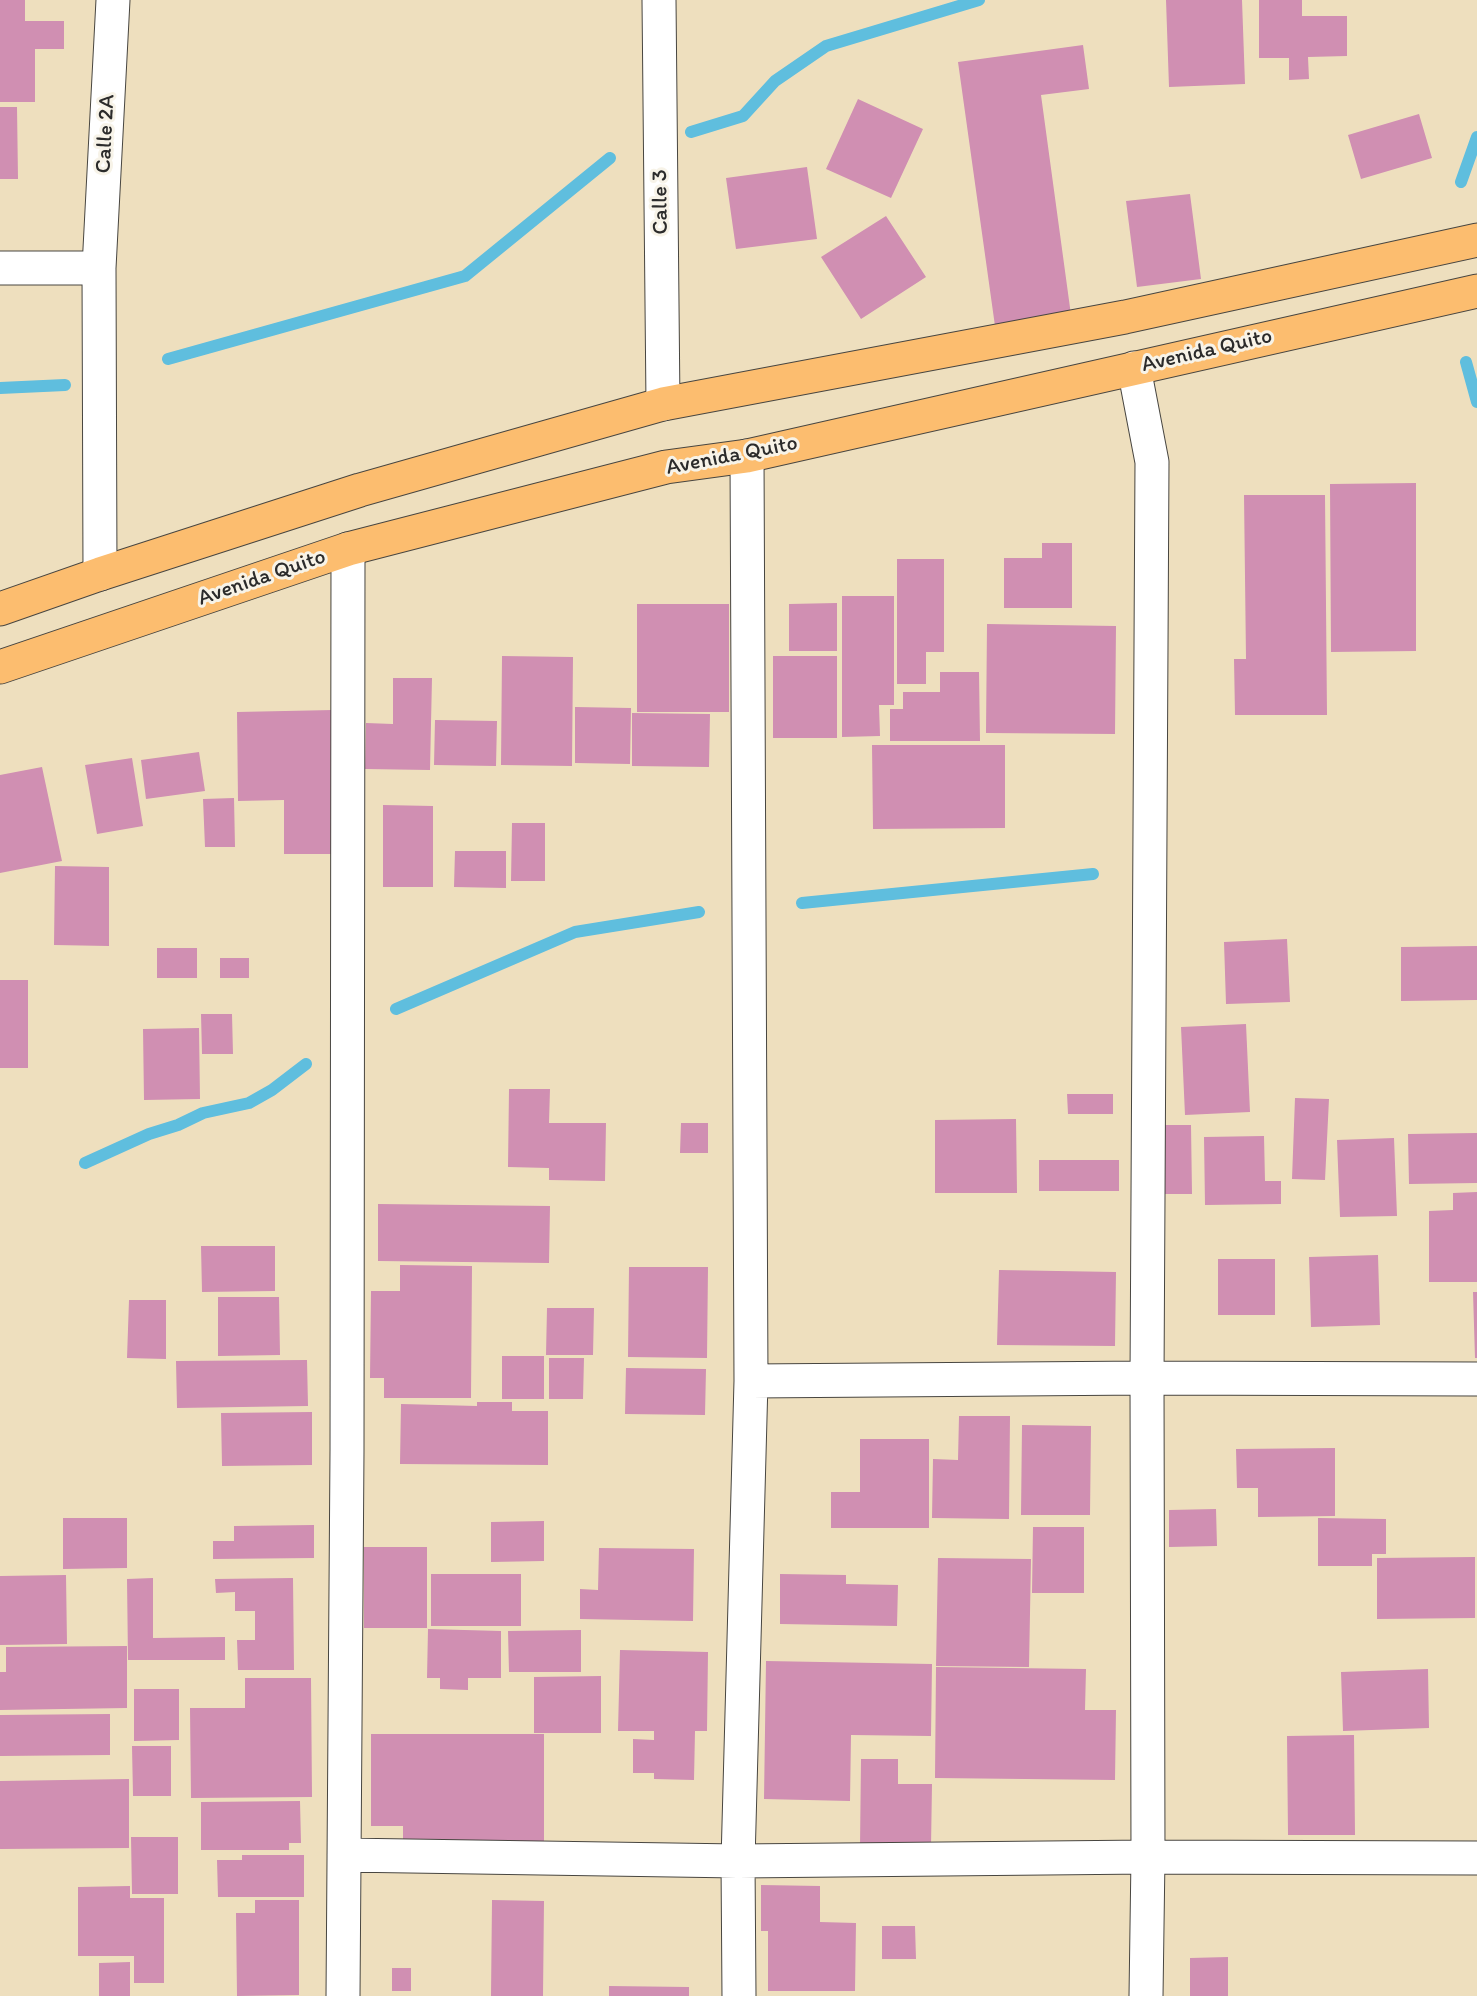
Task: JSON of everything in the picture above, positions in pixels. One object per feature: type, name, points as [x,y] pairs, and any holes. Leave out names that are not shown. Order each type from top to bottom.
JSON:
[{"type":"highway","points":[[0,609],[100,574],[360,490],[663,404],[1125,317],[1477,240]]},
{"type":"highway","name":"Avenida Quito","points":[[0,667],[348,549],[666,467],[747,456],[1477,291]]},
{"type":"street","name":"Calle 2A","points":[[100,574],[99,268],[113,0]]},
{"type":"street","name":"Calle 3","points":[[659,0],[663,404]]},
{"type":"street","points":[[0,268],[99,268]]},
{"type":"street","points":[[1134,368],[1152,462],[1146,1996]]},
{"type":"street","points":[[739,1996],[738,1861],[752,1381],[747,456]]},
{"type":"street","points":[[343,1996],[347,1451],[348,549]]},
{"type":"street","points":[[752,1381],[1147,1378],[1477,1379]]},
{"type":"street","points":[[344,1855],[738,1861],[1148,1857],[1477,1858]]},
{"type":"building","points":[[0,0],[25,0],[25,21],[64,21],[64,49],[35,49],[35,102],[0,102]]},
{"type":"building","points":[[1166,0],[1242,0],[1245,84],[1169,87]]},
{"type":"building","points":[[1259,0],[1302,0],[1302,16],[1347,16],[1347,56],[1308,57],[1309,79],[1289,80],[1289,58],[1259,58]]},
{"type":"building","points":[[1083,45],[1089,89],[1041,95],[1071,315],[995,326],[958,62]]},
{"type":"building","points":[[858,99],[923,129],[891,198],[826,169]]},
{"type":"building","points":[[0,107],[17,107],[18,179],[0,179]]},
{"type":"building","points":[[1419,114],[1432,158],[1361,179],[1348,135]]},
{"type":"building","points":[[807,167],[817,239],[736,249],[726,178]]},
{"type":"building","points":[[1190,194],[1201,279],[1137,287],[1126,201]]},
{"type":"building","points":[[886,216],[926,277],[861,319],[821,257]]},
{"type":"building","points":[[1416,483],[1416,651],[1331,652],[1330,484]]},
{"type":"building","points":[[1244,495],[1325,495],[1327,715],[1235,715],[1234,659],[1246,659]]},
{"type":"building","points":[[1042,543],[1072,543],[1072,608],[1004,608],[1004,558],[1042,558]]},
{"type":"building","points":[[897,559],[944,559],[944,652],[926,652],[926,684],[897,684]]},
{"type":"building","points":[[842,596],[894,596],[894,705],[879,705],[880,736],[842,737]]},
{"type":"building","points":[[837,603],[837,651],[789,651],[789,604]]},
{"type":"building","points":[[637,604],[729,604],[729,712],[637,712]]},
{"type":"building","points":[[987,624],[1116,626],[1115,734],[986,733]]},
{"type":"building","points":[[502,656],[573,657],[572,766],[501,765]]},
{"type":"building","points":[[773,656],[837,656],[837,738],[773,738]]},
{"type":"building","points":[[940,672],[979,672],[980,741],[890,741],[890,709],[903,709],[903,692],[940,692]]},
{"type":"building","points":[[393,678],[432,678],[430,770],[365,769],[366,723],[393,724]]},
{"type":"building","points":[[575,707],[631,708],[630,764],[575,763]]},
{"type":"building","points":[[333,710],[336,854],[284,854],[284,800],[238,801],[237,712]]},
{"type":"building","points":[[632,713],[710,714],[709,767],[632,766]]},
{"type":"building","points":[[435,720],[497,721],[496,766],[434,765]]},
{"type":"building","points":[[872,745],[1005,745],[1005,828],[873,829]]},
{"type":"building","points":[[199,752],[205,791],[146,799],[141,760]]},
{"type":"building","points":[[132,758],[143,826],[97,834],[85,765]]},
{"type":"building","points":[[42,767],[62,861],[0,873],[0,775]]},
{"type":"building","points":[[234,798],[235,847],[205,847],[203,799]]},
{"type":"building","points":[[383,805],[433,806],[433,887],[383,887]]},
{"type":"building","points":[[512,823],[545,823],[545,881],[511,881]]},
{"type":"building","points":[[455,851],[506,851],[506,888],[454,887]]},
{"type":"building","points":[[55,866],[109,867],[109,946],[54,945]]},
{"type":"building","points":[[1287,939],[1290,1002],[1226,1004],[1224,942]]},
{"type":"building","points":[[1477,946],[1477,1000],[1401,1001],[1401,947]]},
{"type":"building","points":[[157,948],[197,948],[197,978],[157,978]]},
{"type":"building","points":[[220,958],[249,958],[249,978],[220,978]]},
{"type":"building","points":[[0,980],[28,980],[28,1068],[0,1068]]},
{"type":"building","points":[[201,1014],[232,1014],[233,1054],[202,1054]]},
{"type":"building","points":[[1246,1024],[1250,1112],[1185,1115],[1181,1027]]},
{"type":"building","points":[[199,1028],[200,1099],[144,1100],[143,1029]]},
{"type":"building","points":[[509,1089],[550,1089],[549,1123],[606,1123],[605,1181],[549,1180],[549,1168],[508,1167]]},
{"type":"building","points":[[1067,1094],[1113,1094],[1113,1114],[1068,1114]]},
{"type":"building","points":[[1295,1098],[1329,1099],[1325,1180],[1292,1179]]},
{"type":"building","points":[[1016,1119],[1017,1193],[935,1193],[935,1120]]},
{"type":"building","points":[[681,1123],[708,1123],[708,1153],[680,1153]]},
{"type":"building","points":[[1155,1125],[1191,1125],[1192,1194],[1156,1194]]},
{"type":"building","points":[[1477,1133],[1477,1183],[1409,1184],[1408,1134]]},
{"type":"building","points":[[1264,1136],[1265,1181],[1281,1181],[1281,1204],[1205,1205],[1204,1137]]},
{"type":"building","points":[[1394,1138],[1397,1216],[1340,1217],[1337,1140]]},
{"type":"building","points":[[1039,1160],[1119,1160],[1119,1191],[1039,1191]]},
{"type":"building","points":[[1477,1192],[1477,1282],[1429,1282],[1429,1211],[1453,1210],[1453,1193]]},
{"type":"building","points":[[378,1204],[550,1206],[549,1263],[378,1261]]},
{"type":"building","points":[[201,1246],[275,1246],[275,1291],[202,1292]]},
{"type":"building","points":[[1378,1255],[1380,1325],[1311,1327],[1309,1257]]},
{"type":"building","points":[[1218,1259],[1275,1259],[1275,1315],[1218,1315]]},
{"type":"building","points":[[400,1265],[472,1266],[471,1398],[384,1398],[384,1378],[370,1378],[371,1291],[400,1291]]},
{"type":"building","points":[[629,1267],[708,1267],[707,1358],[628,1357]]},
{"type":"building","points":[[999,1270],[1116,1272],[1115,1346],[997,1345]]},
{"type":"building","points":[[1473,1292],[1477,1292],[1477,1358],[1475,1358]]},
{"type":"building","points":[[218,1297],[279,1297],[280,1355],[218,1356]]},
{"type":"building","points":[[129,1300],[166,1300],[166,1359],[127,1358]]},
{"type":"building","points":[[547,1308],[594,1308],[593,1355],[546,1355]]},
{"type":"building","points":[[502,1356],[544,1356],[544,1399],[502,1399]]},
{"type":"building","points":[[549,1358],[584,1358],[583,1399],[549,1399]]},
{"type":"building","points":[[307,1360],[308,1406],[177,1408],[176,1361]]},
{"type":"building","points":[[626,1368],[706,1369],[705,1415],[625,1414]]},
{"type":"building","points":[[477,1402],[512,1402],[512,1411],[548,1411],[548,1465],[400,1464],[401,1404],[477,1406]]},
{"type":"building","points":[[312,1412],[312,1465],[222,1466],[221,1413]]},
{"type":"building","points":[[959,1416],[1010,1416],[1009,1519],[932,1518],[933,1459],[958,1460]]},
{"type":"building","points":[[1022,1425],[1091,1426],[1090,1515],[1021,1515]]},
{"type":"building","points":[[860,1439],[929,1439],[929,1528],[831,1528],[831,1492],[860,1492]]},
{"type":"building","points":[[1335,1448],[1335,1516],[1258,1517],[1258,1488],[1237,1488],[1236,1449]]},
{"type":"building","points":[[1216,1509],[1217,1546],[1169,1547],[1169,1510]]},
{"type":"building","points":[[63,1518],[127,1518],[127,1568],[63,1569]]},
{"type":"building","points":[[1318,1518],[1386,1519],[1386,1554],[1372,1554],[1372,1566],[1318,1566]]},
{"type":"building","points":[[544,1521],[544,1561],[491,1562],[491,1522]]},
{"type":"building","points":[[314,1525],[314,1558],[213,1559],[213,1541],[234,1541],[234,1526]]},
{"type":"building","points":[[1033,1527],[1084,1527],[1084,1593],[1032,1593]]},
{"type":"building","points":[[364,1547],[427,1547],[427,1628],[364,1628]]},
{"type":"building","points":[[599,1548],[694,1549],[693,1621],[580,1619],[580,1589],[598,1590]]},
{"type":"building","points":[[1475,1557],[1475,1618],[1377,1619],[1377,1558]]},
{"type":"building","points":[[938,1558],[1031,1559],[1029,1667],[936,1666]]},
{"type":"building","points":[[431,1574],[521,1574],[521,1626],[431,1626]]},
{"type":"building","points":[[780,1574],[846,1575],[846,1584],[898,1585],[897,1626],[780,1624]]},
{"type":"building","points":[[66,1575],[67,1644],[0,1645],[0,1576]]},
{"type":"building","points":[[153,1578],[153,1638],[225,1637],[225,1660],[128,1660],[127,1579]]},
{"type":"building","points":[[293,1578],[294,1670],[238,1670],[237,1640],[255,1640],[255,1611],[235,1611],[235,1592],[216,1593],[215,1579]]},
{"type":"building","points":[[428,1629],[501,1631],[501,1678],[468,1678],[468,1690],[440,1689],[440,1678],[427,1678]]},
{"type":"building","points":[[581,1630],[581,1672],[509,1672],[508,1631]]},
{"type":"building","points":[[127,1646],[127,1708],[0,1710],[0,1672],[6,1672],[6,1647]]},
{"type":"building","points":[[620,1650],[708,1652],[707,1731],[695,1731],[694,1780],[654,1779],[654,1773],[633,1773],[633,1739],[654,1740],[654,1731],[618,1731]]},
{"type":"building","points":[[766,1661],[932,1664],[931,1736],[851,1735],[850,1801],[764,1799]]},
{"type":"building","points":[[936,1667],[1086,1669],[1085,1710],[1116,1710],[1115,1780],[935,1778]]},
{"type":"building","points":[[1428,1669],[1429,1728],[1343,1731],[1341,1672]]},
{"type":"building","points":[[601,1676],[601,1733],[534,1733],[534,1677]]},
{"type":"building","points":[[245,1678],[311,1678],[312,1797],[191,1798],[190,1708],[245,1708]]},
{"type":"building","points":[[134,1689],[179,1689],[179,1740],[134,1741]]},
{"type":"building","points":[[110,1714],[110,1755],[0,1756],[0,1715]]},
{"type":"building","points":[[371,1734],[544,1734],[544,1847],[403,1848],[403,1826],[371,1826]]},
{"type":"building","points":[[1354,1735],[1355,1835],[1288,1835],[1287,1736]]},
{"type":"building","points":[[132,1746],[171,1746],[171,1796],[133,1796]]},
{"type":"building","points":[[861,1759],[898,1759],[898,1784],[932,1784],[931,1847],[860,1847]]},
{"type":"building","points":[[129,1779],[129,1848],[0,1849],[0,1781]]},
{"type":"building","points":[[300,1801],[301,1843],[289,1843],[289,1850],[201,1850],[201,1802]]},
{"type":"building","points":[[131,1837],[178,1837],[178,1894],[132,1894]]},
{"type":"building","points":[[242,1855],[304,1855],[304,1897],[218,1897],[217,1860],[242,1860]]},
{"type":"building","points":[[761,1885],[820,1886],[820,1922],[856,1923],[855,1991],[768,1991],[768,1931],[761,1931]]},
{"type":"building","points":[[130,1886],[130,1898],[164,1898],[164,1983],[134,1983],[134,1956],[78,1956],[78,1887]]},
{"type":"building","points":[[255,1900],[299,1900],[299,1995],[237,1996],[236,1913],[255,1913]]},
{"type":"building","points":[[492,1900],[544,1901],[543,1996],[491,1996]]},
{"type":"building","points":[[882,1926],[915,1926],[916,1959],[882,1959]]},
{"type":"building","points":[[1228,1957],[1228,1996],[1190,1996],[1190,1958]]},
{"type":"building","points":[[130,1962],[130,1996],[99,1996],[99,1963]]},
{"type":"building","points":[[392,1968],[411,1968],[411,1991],[392,1991]]},
{"type":"building","points":[[609,1986],[689,1987],[689,1996],[609,1996]]},
{"type":"waterway","points":[[691,132],[743,116],[775,81],[826,46],[979,0]]},
{"type":"waterway","points":[[1461,182],[1477,137]]},
{"type":"waterway","points":[[168,359],[465,276],[610,158]]},
{"type":"waterway","points":[[1466,362],[1477,402]]},
{"type":"waterway","points":[[0,388],[65,385]]},
{"type":"waterway","points":[[802,903],[1093,874]]},
{"type":"waterway","points":[[396,1009],[575,932],[699,912]]},
{"type":"waterway","points":[[85,1163],[203,1113],[249,1103],[272,1090],[306,1064]]}]
